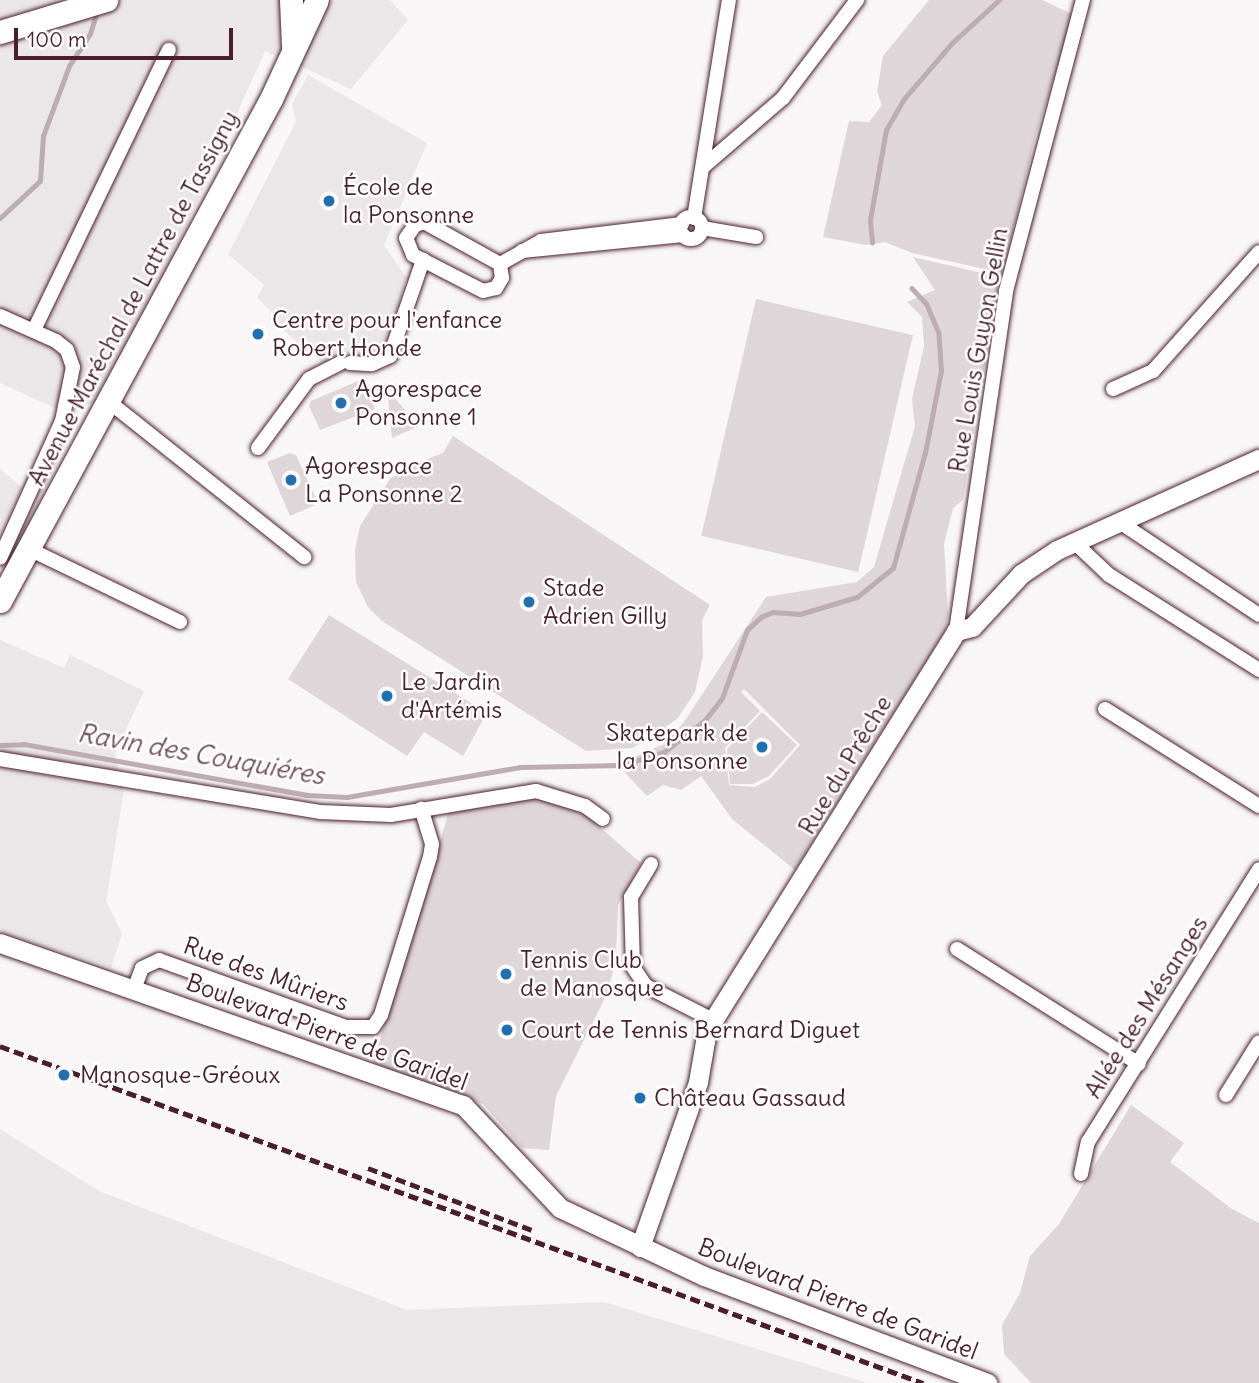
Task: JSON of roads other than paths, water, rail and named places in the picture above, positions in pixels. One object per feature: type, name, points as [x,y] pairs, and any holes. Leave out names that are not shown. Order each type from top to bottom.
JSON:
[{"type":"main road","points":[[0,32],[106,0]]},
{"type":"main road","name":"Avenue Maréchal de Lattre de Tassigny","points":[[291,0],[295,19],[292,56]]},
{"type":"main road","name":"Avenue Maréchal de Lattre de Tassigny","points":[[0,601],[292,56],[317,0]]},
{"type":"street","points":[[690,226],[704,167],[729,0]]},
{"type":"street","points":[[704,167],[783,98],[857,0]]},
{"type":"street","name":"Rue Louis Guyon Gellin","points":[[956,631],[1006,291],[1083,0]]},
{"type":"street","points":[[34,330],[169,50]]},
{"type":"street","points":[[424,222],[500,264],[502,278],[496,288],[487,292],[423,260],[406,242],[415,225],[424,222]]},
{"type":"street","points":[[500,264],[517,251],[541,241],[690,226],[755,237]]},
{"type":"street","points":[[1113,389],[1153,371],[1259,253]]},
{"type":"street","points":[[258,448],[309,379],[345,363],[372,364],[390,356],[423,260]]},
{"type":"street","points":[[0,316],[34,330],[67,350],[72,376],[62,421],[0,558]]},
{"type":"street","points":[[108,401],[304,556]]},
{"type":"street","name":"Rue du Prêche","points":[[640,1247],[700,1076],[710,1025],[956,631],[972,627],[1021,574],[1073,541],[1259,459]]},
{"type":"street","points":[[1118,521],[1259,615]]},
{"type":"street","points":[[1073,541],[1109,575],[1259,670]]},
{"type":"street","points":[[27,548],[180,622]]},
{"type":"street","points":[[1105,709],[1259,806]]},
{"type":"street","points":[[0,759],[320,812],[382,815],[536,791],[585,806],[603,819]]},
{"type":"street","name":"Rue des Mûriers","points":[[134,989],[142,968],[159,960],[346,1027],[373,1027],[381,1015],[430,857],[432,844],[421,809]]},
{"type":"street","points":[[651,864],[631,897],[631,963],[642,983],[710,1025]]},
{"type":"street","name":"Allée des Mésanges","points":[[1081,1174],[1088,1142],[1259,869]]},
{"type":"street","name":"Boulevard Pierre de Garidel","points":[[0,943],[463,1105],[476,1114],[552,1203],[704,1276],[987,1383]]},
{"type":"street","points":[[957,949],[1139,1064]]},
{"type":"street","points":[[1226,1095],[1259,1042]]},
{"type":"waterway","name":"Ravin des Couquiéres","points":[[872,243],[870,220],[886,130],[903,100],[952,43],[999,0]]},
{"type":"waterway","points":[[0,218],[40,181],[43,136],[69,66],[90,34],[97,11]]},
{"type":"waterway","name":"Ravin des Couquiéres","points":[[0,745],[24,744],[307,795],[347,797],[520,767],[621,765],[664,752],[705,720],[722,698],[747,630],[761,617],[773,612],[800,614],[857,597],[893,568],[925,453],[941,371],[938,332],[926,304],[912,289]]},
{"type":"railway","points":[[0,1046],[923,1383]]},
{"type":"railway","points":[[368,1168],[532,1230]]},
{"type":"place","name":"École de la Ponsonne","points":[[329,201]]},
{"type":"place","name":"Centre pour l'enfance Robert Honde","points":[[258,334]]},
{"type":"place","name":"Agorespace Ponsonne 1","points":[[341,403]]},
{"type":"place","name":"Agorespace La Ponsonne 2","points":[[291,480]]},
{"type":"place","name":"Stade Adrien Gilly","points":[[529,602]]},
{"type":"place","name":"Le Jardin d'Artémis","points":[[387,696]]},
{"type":"place","name":"Skatepark de la Ponsonne","points":[[762,747]]},
{"type":"place","name":"Tennis Club de Manosque","points":[[506,974]]},
{"type":"place","name":"Court de Tennis Bernard Diguet","points":[[507,1030]]},
{"type":"place","name":"Manosque-Gréoux","points":[[64,1075]]},
{"type":"place","name":"Château Gassaud","points":[[640,1098]]}]
